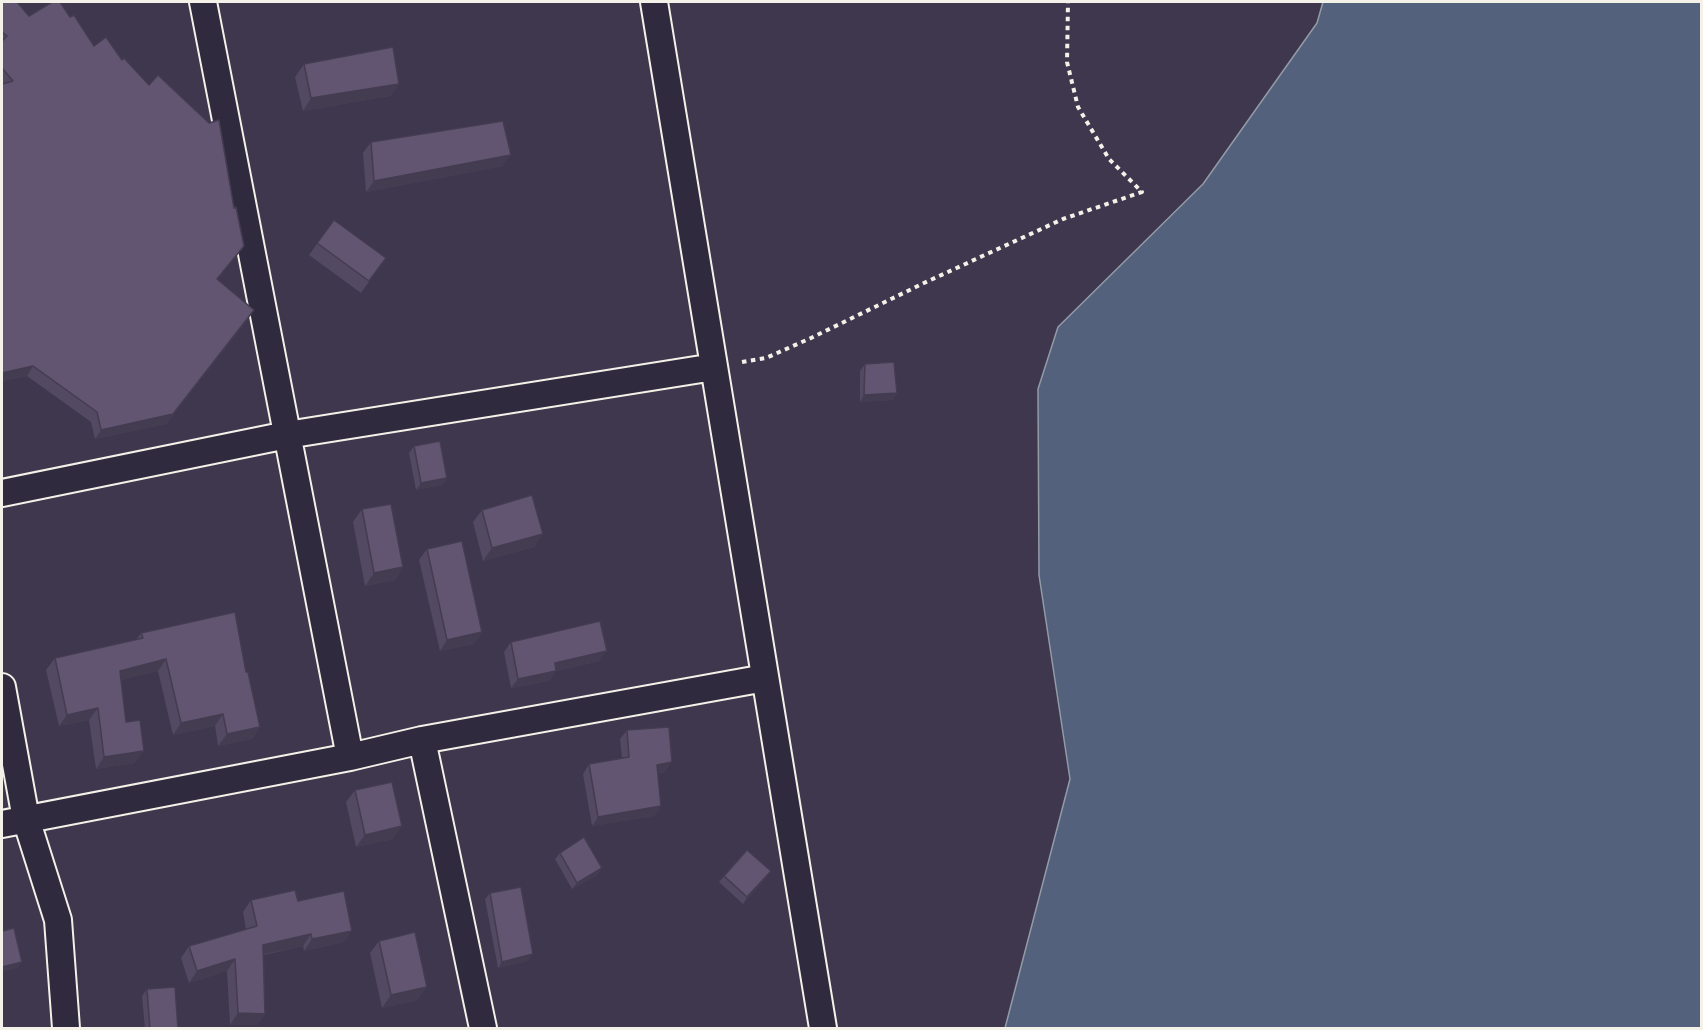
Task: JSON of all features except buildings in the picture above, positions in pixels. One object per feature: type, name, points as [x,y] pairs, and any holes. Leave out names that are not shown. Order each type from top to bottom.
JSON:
[{"type":"street","points":[[203,2],[350,757]]},
{"type":"street","points":[[654,2],[823,1029]]},
{"type":"street","points":[[2,493],[287,435],[714,367]]},
{"type":"street","points":[[14,822],[422,741],[765,678]]},
{"type":"street","points":[[2,687],[14,822],[58,920],[66,1029]]},
{"type":"street","points":[[422,741],[483,1029]]},
{"type":"path","points":[[714,367],[766,358],[1063,219],[1142,192],[1109,159],[1078,107],[1067,62],[1068,2]]},
{"type":"water","points":[[1323,2],[1701,2],[1701,1028],[1005,1028],[1070,779],[1039,575],[1038,389],[1058,327],[1203,184],[1317,23]]}]
